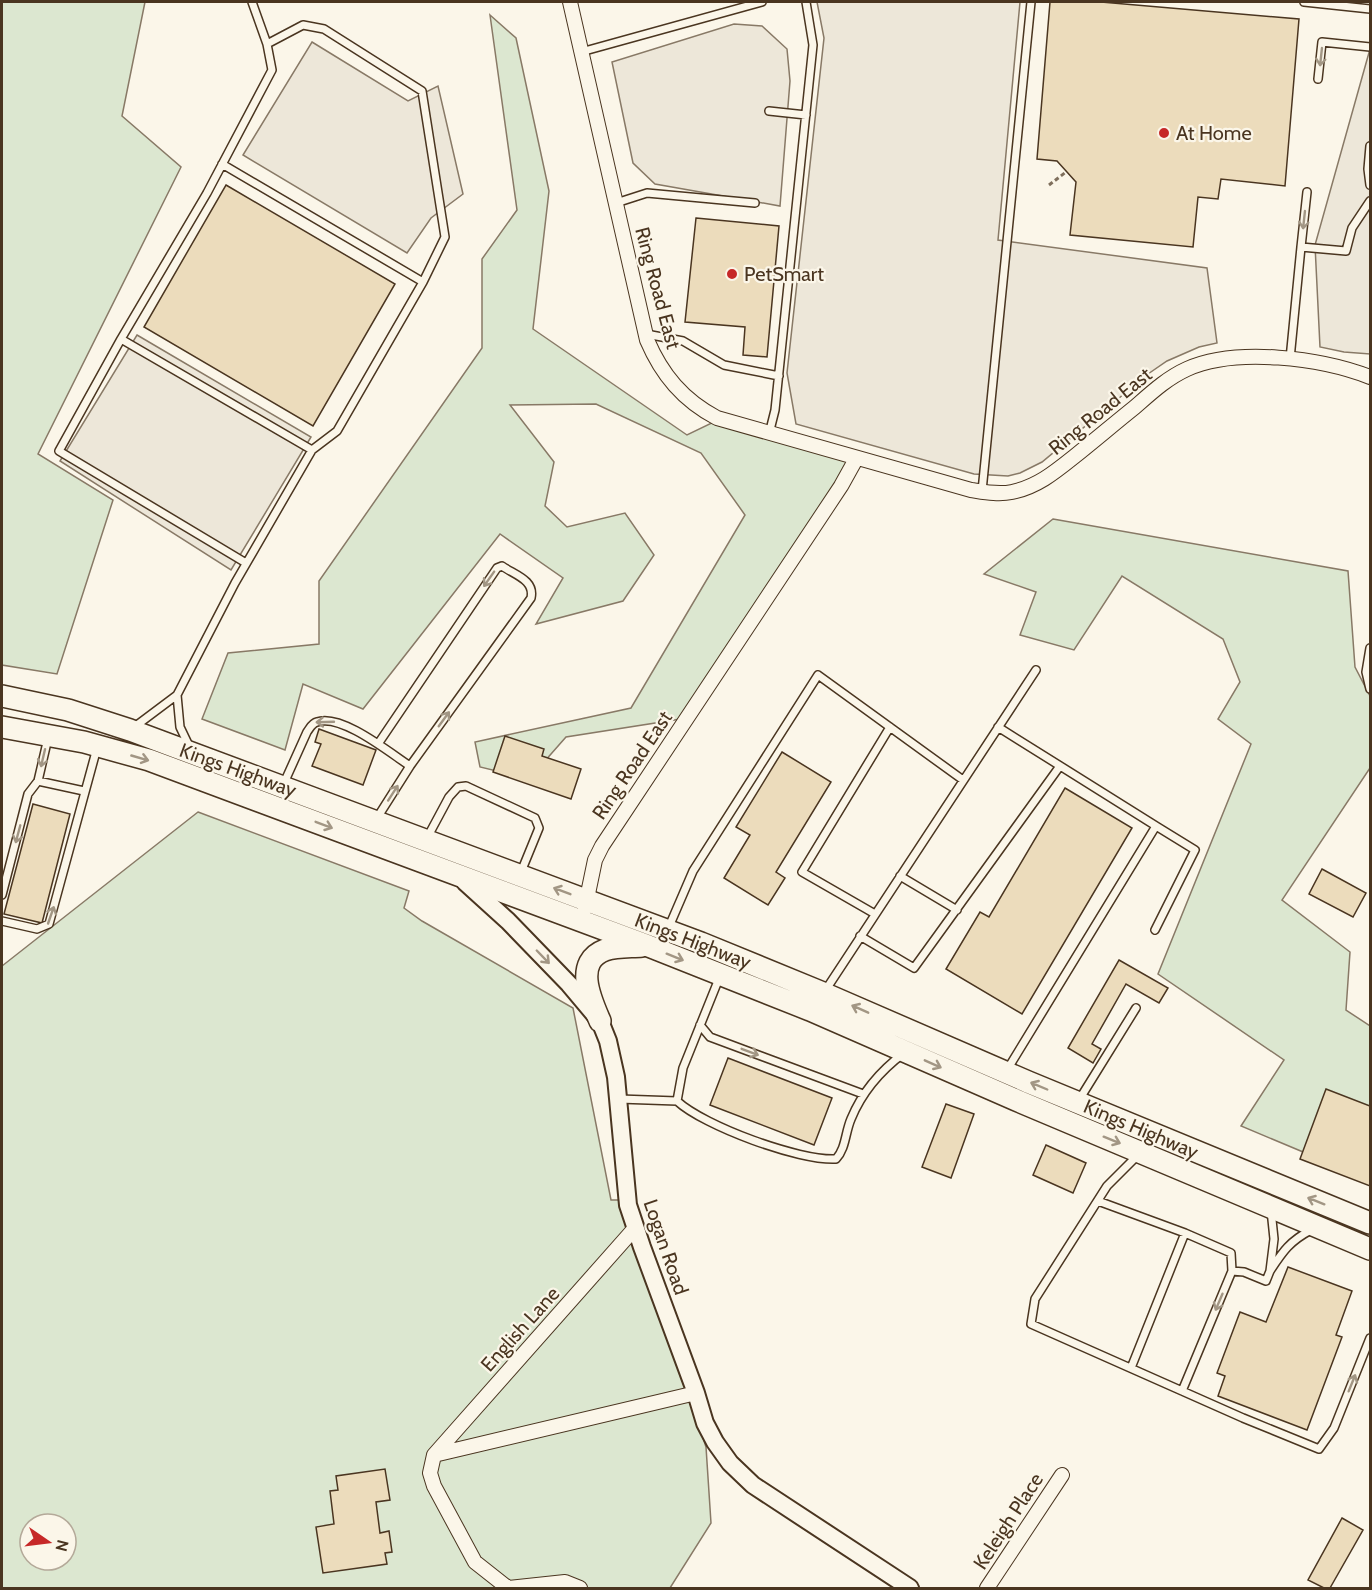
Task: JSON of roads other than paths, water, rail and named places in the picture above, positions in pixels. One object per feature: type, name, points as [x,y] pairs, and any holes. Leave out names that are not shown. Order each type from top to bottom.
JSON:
[{"type":"main road","name":"Kings Highway","points":[[2,696],[68,710],[130,730],[376,820],[667,931],[823,993],[1005,1072],[1371,1223]]},
{"type":"main road","name":"Kings Highway","points":[[2,727],[98,746],[173,768],[646,945],[820,1015],[1371,1249]]},
{"type":"main road","points":[[600,1021],[586,978],[591,961],[606,949],[646,945]]},
{"type":"street","name":"Ring Road East","points":[[570,2],[646,334],[660,367],[673,386],[686,398],[717,418],[856,459],[982,491],[1010,493],[1042,480],[1158,387],[1186,369],[1204,363],[1235,357],[1290,359],[1340,368],[1371,377]]},
{"type":"street","name":"Ring Road East","points":[[581,921],[588,901],[595,860],[602,846],[841,486],[856,459]]},
{"type":"street","name":"Logan Road","points":[[455,874],[476,890],[516,928],[600,1021],[610,1050],[619,1099],[628,1205],[705,1423],[715,1442],[744,1478],[910,1588]]},
{"type":"street","name":"English Lane","points":[[434,1455],[635,1228]]},
{"type":"street","points":[[580,1588],[565,1582],[508,1588],[490,1576],[475,1562],[434,1486],[430,1473],[434,1455],[696,1394]]},
{"type":"street","name":"Keleigh Place","points":[[987,1588],[1062,1475]]},
{"type":"lane","points":[[246,563],[59,451],[222,164],[272,70],[267,44],[252,2]]},
{"type":"lane","points":[[581,51],[762,2]]},
{"type":"lane","points":[[769,434],[775,410],[779,376],[813,45],[806,2]]},
{"type":"lane","points":[[982,491],[1031,2]]},
{"type":"lane","points":[[1304,2],[1371,9]]},
{"type":"lane","points":[[130,730],[177,695],[246,563],[312,450],[337,431],[423,282],[445,237],[422,91],[324,28],[303,25],[267,44]]},
{"type":"lane","points":[[1318,79],[1322,42],[1371,47]]},
{"type":"lane","points":[[769,111],[806,115]]},
{"type":"lane","points":[[1371,147],[1368,169],[1371,185]]},
{"type":"lane","points":[[222,164],[423,282]]},
{"type":"lane","points":[[1290,359],[1307,192]]},
{"type":"lane","points":[[616,203],[647,193],[755,202]]},
{"type":"lane","points":[[1301,248],[1346,251],[1352,228],[1371,201]]},
{"type":"lane","points":[[646,334],[683,341],[723,365],[779,376]]},
{"type":"lane","points":[[121,339],[312,450]]},
{"type":"lane","points":[[376,820],[410,766],[531,598],[533,590],[531,585],[502,567],[497,567],[378,744]]},
{"type":"lane","points":[[1371,648],[1365,672],[1371,689]]},
{"type":"lane","points":[[823,993],[1036,670]]},
{"type":"lane","points":[[667,931],[693,871],[818,675],[963,780]]},
{"type":"lane","points":[[177,695],[180,727],[192,753]]},
{"type":"lane","points":[[282,787],[307,732],[317,721],[334,721],[344,725],[378,744],[410,766]]},
{"type":"lane","points":[[875,914],[802,872],[890,727]]},
{"type":"lane","points":[[998,727],[1195,850],[1155,930]]},
{"type":"lane","points":[[2,895],[28,794],[38,781],[49,735]]},
{"type":"lane","points":[[2,921],[37,929],[49,924],[98,746]]},
{"type":"lane","points":[[860,936],[914,968],[1060,766]]},
{"type":"lane","points":[[38,781],[84,791]]},
{"type":"lane","points":[[425,840],[449,797],[458,787],[466,786],[535,818],[539,828],[520,875]]},
{"type":"lane","points":[[1005,1072],[1156,826]]},
{"type":"lane","points":[[900,876],[957,909]]},
{"type":"lane","points":[[677,1101],[683,1068],[720,975]]},
{"type":"lane","points":[[1078,1102],[1136,1008]]},
{"type":"lane","points":[[700,1025],[710,1037],[863,1094]]},
{"type":"lane","points":[[619,1099],[677,1101],[686,1109],[730,1131],[772,1146],[823,1160],[836,1159],[841,1153],[850,1120],[863,1094],[882,1070],[906,1052]]},
{"type":"lane","points":[[1141,1152],[1107,1186],[1035,1299],[1031,1324],[1319,1449],[1334,1428],[1371,1338]]},
{"type":"lane","points":[[1098,1201],[1185,1233],[1231,1253],[1232,1271],[1182,1391]]},
{"type":"lane","points":[[1270,1271],[1274,1239],[1271,1208]]},
{"type":"lane","points":[[1232,1271],[1244,1272],[1266,1281],[1283,1250],[1295,1239],[1317,1227]]},
{"type":"lane","points":[[1131,1368],[1185,1233]]},
{"type":"place","name":"At Home","points":[[1164,133]]},
{"type":"place","name":"PetSmart","points":[[732,274]]}]
